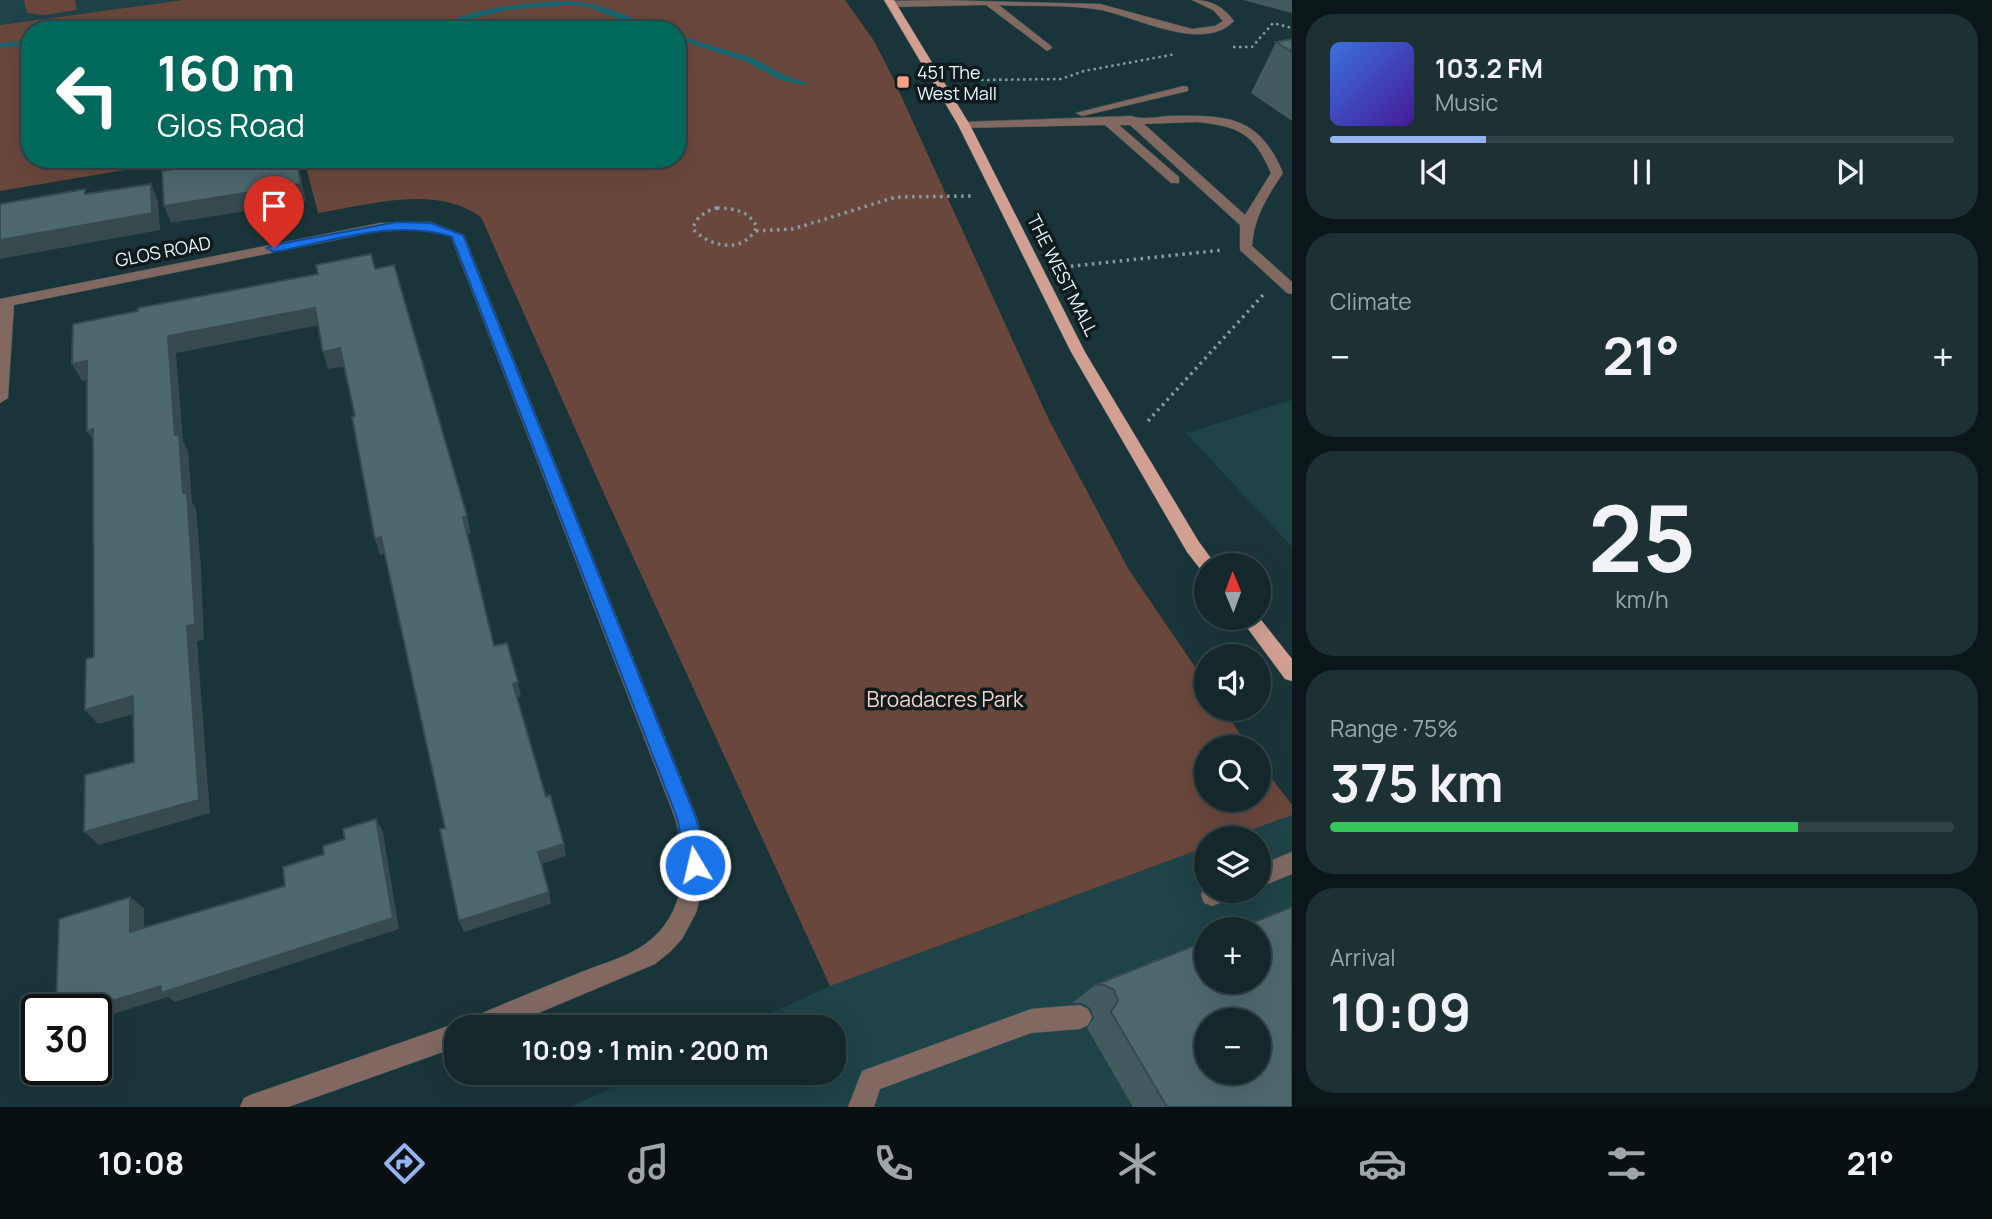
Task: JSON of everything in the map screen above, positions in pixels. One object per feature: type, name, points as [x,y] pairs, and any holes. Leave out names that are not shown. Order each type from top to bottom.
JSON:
[{"type":"main road","name":"THE WEST MALL","points":[[890,2],[964,125],[1078,352],[1198,553]]},
{"type":"main road","points":[[1258,630],[1292,673]]},
{"type":"street","points":[[1100,8],[1125,0]]},
{"type":"street","points":[[890,2],[1018,2],[1100,8],[1192,32],[1217,29],[1229,21],[1217,8],[1197,0]]},
{"type":"street","points":[[988,2],[1047,48]]},
{"type":"street","points":[[1036,124],[1184,89]]},
{"type":"street","points":[[964,125],[1106,120],[1218,120],[1243,128],[1260,138],[1268,149],[1277,173],[1262,194],[1247,224],[1245,247],[1292,290]]},
{"type":"street","points":[[1106,120],[1175,180]]},
{"type":"street","points":[[1131,120],[1247,224]]},
{"type":"street","name":"GLOS ROAD","points":[[4,302],[380,227],[431,226],[457,235],[686,818],[695,865],[688,905],[674,931],[647,956],[506,1015]]},
{"type":"street","points":[[0,398],[4,302]]},
{"type":"street","points":[[1271,872],[1292,863]]},
{"type":"street","points":[[861,1107],[871,1080],[1031,1021],[1080,1017]]},
{"type":"street","points":[[253,1107],[444,1040]]},
{"type":"path","points":[[1228,47],[1252,47],[1273,23],[1292,29]]},
{"type":"path","points":[[981,80],[1061,79],[1084,71],[1177,54]]},
{"type":"path","points":[[756,231],[755,220],[749,214],[728,208],[706,211],[694,222],[693,229],[697,235],[716,244],[740,244],[749,240],[756,231],[793,229],[896,197],[999,195]]},
{"type":"path","points":[[1038,269],[1245,247]]},
{"type":"path","points":[[1130,441],[1277,279]]},
{"type":"shaded area","points":[[0,0],[183,0],[21,21],[0,25]]},
{"type":"shaded area","points":[[1292,400],[1292,547],[1186,433]]},
{"type":"shaded area","points":[[1292,815],[1292,1107],[570,1107],[617,1085],[846,1085],[846,1015],[767,1015],[830,986],[1194,851],[1194,903],[1271,903],[1271,826],[1262,826]]},
{"type":"green space","points":[[24,0],[75,0],[77,10],[43,15],[27,13]]},
{"type":"green space","name":"Broadacres Park","points":[[183,0],[845,0],[874,41],[892,76],[1049,420],[1129,570],[1194,665],[1194,721],[1231,721],[1241,735],[1194,735],[1194,812],[1271,812],[1271,777],[1292,805],[1292,815],[1262,826],[1194,826],[1194,851],[830,986],[606,498],[481,217],[463,207],[423,199],[380,202],[318,213],[306,168],[686,168],[686,21],[29,21]]},
{"type":"green space","name":"Broadacres Park","points":[[21,22],[21,168],[137,168],[0,191],[0,25]]},
{"type":"building","points":[[1292,39],[1292,52],[1276,42]]},
{"type":"building","points":[[180,168],[298,168],[301,184],[164,206],[162,171]]},
{"type":"building","points":[[151,184],[152,213],[0,240],[0,204],[85,189],[85,194]]},
{"type":"building","points":[[371,254],[375,269],[394,265],[467,516],[463,517],[494,646],[507,643],[518,682],[513,684],[546,797],[550,795],[564,844],[538,852],[549,892],[459,921],[440,829],[445,828],[381,537],[375,539],[352,417],[355,416],[340,348],[323,352],[315,308],[168,336],[175,435],[179,434],[183,493],[187,493],[195,624],[187,626],[199,800],[84,832],[85,775],[134,762],[133,696],[85,710],[86,659],[94,657],[93,429],[87,431],[87,361],[72,364],[73,324],[138,311],[138,308],[318,274],[316,265]]},
{"type":"building","points":[[376,819],[393,918],[161,993],[161,986],[112,1001],[112,994],[57,994],[59,919],[130,897],[130,932],[285,886],[283,867],[324,854],[323,846],[345,839],[343,829]]},
{"type":"building","points":[[1292,907],[1292,1107],[1167,1107],[1111,1012],[1118,1001],[1114,990],[1104,985],[1095,985],[1194,946],[1194,994],[1271,994],[1271,917],[1267,917]]},
{"type":"waterway","points":[[456,21],[508,8],[568,3],[587,4],[630,21]]},
{"type":"waterway","points":[[686,40],[750,60],[783,78],[804,83]]},
{"type":"waterway","points":[[0,45],[21,44]]},
{"type":"place","name":"451 The West Mall","points":[[903,82]]},
{"type":"route","points":[[274,248],[397,225],[431,226],[457,235],[686,818],[695,865]]}]
